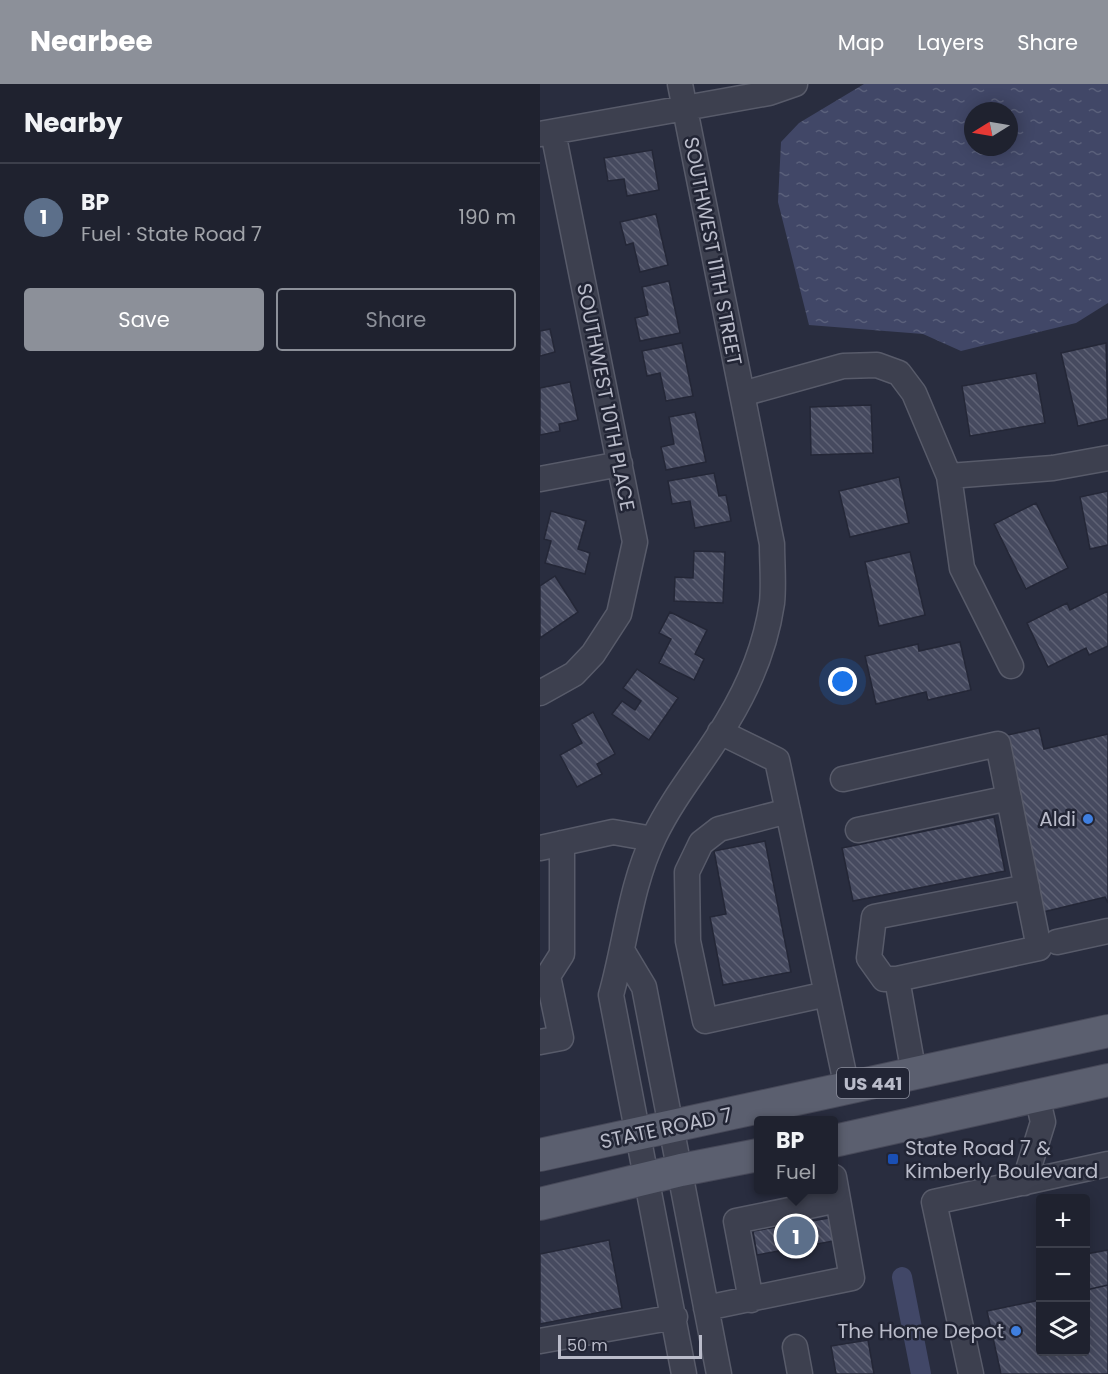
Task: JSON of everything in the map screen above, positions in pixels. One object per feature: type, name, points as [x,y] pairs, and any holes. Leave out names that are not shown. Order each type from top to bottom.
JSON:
[{"type":"main road","name":"STATE ROAD 7","points":[[540,1155],[1108,1031]]},
{"type":"main road","name":"US 441","points":[[838,1140],[1108,1080]]},
{"type":"main road","points":[[540,1204],[681,1170],[754,1156]]},
{"type":"street","name":"SOUTHWEST 11TH STREET","points":[[680,84],[772,544],[772,602],[759,658],[720,732],[674,797],[652,839],[628,909],[623,952],[611,995],[675,1317],[684,1374]]},
{"type":"street","points":[[547,133],[769,93],[795,84]]},
{"type":"street","name":"SOUTHWEST 10TH PLACE","points":[[540,693],[574,674],[593,654],[619,614],[635,543],[620,464],[547,133]]},
{"type":"street","name":"SOUTHWEST 11TH STREET","points":[[742,394],[843,366],[877,365],[899,373],[914,393],[948,476],[962,568],[1011,666]]},
{"type":"street","points":[[948,476],[1053,468],[1108,458]]},
{"type":"street","points":[[540,479],[620,464]]},
{"type":"street","points":[[720,732],[777,760],[847,1088]]},
{"type":"street","points":[[843,779],[998,744],[1027,886],[1039,948],[897,979],[884,979],[869,958],[874,917],[1027,886]]},
{"type":"street","points":[[858,830],[1009,798]]},
{"type":"street","points":[[788,811],[719,829],[701,843],[687,872],[688,941],[705,1021],[827,994]]},
{"type":"street","points":[[540,1042],[561,1038],[544,977],[562,954],[551,846],[613,832],[652,839]]},
{"type":"street","points":[[1057,942],[1108,931]]},
{"type":"street","points":[[623,952],[644,987],[719,1374]]},
{"type":"street","points":[[897,979],[914,1074]]},
{"type":"street","points":[[1024,1183],[1043,1122],[1037,1096]]},
{"type":"street","points":[[971,1374],[934,1202],[1108,1164]]},
{"type":"street","points":[[751,1300],[736,1221],[818,1194]]},
{"type":"street","points":[[706,1308],[852,1278],[837,1194]]},
{"type":"street","points":[[540,1341],[675,1317]]},
{"type":"street","points":[[795,1347],[800,1374]]},
{"type":"water","points":[[864,84],[1108,84],[1108,303],[1076,323],[961,351],[923,334],[809,325],[778,202],[781,142],[799,123]]},
{"type":"building","points":[[652,150],[659,190],[627,196],[624,179],[608,181],[604,158]]},
{"type":"building","points":[[656,214],[668,265],[640,272],[633,243],[626,245],[620,222]]},
{"type":"building","points":[[669,281],[680,333],[640,341],[635,318],[648,315],[642,287]]},
{"type":"building","points":[[550,329],[555,352],[540,356],[540,331]]},
{"type":"building","points":[[682,343],[693,396],[666,401],[660,373],[647,376],[642,351]]},
{"type":"building","points":[[1106,343],[1108,419],[1078,426],[1061,353]]},
{"type":"building","points":[[1036,373],[1045,423],[970,436],[962,386]]},
{"type":"building","points":[[570,382],[578,420],[559,424],[560,431],[540,435],[540,388]]},
{"type":"building","points":[[871,405],[873,453],[811,455],[810,407]]},
{"type":"building","points":[[695,412],[706,462],[666,470],[661,447],[674,444],[669,417]]},
{"type":"building","points":[[714,473],[719,496],[726,495],[731,521],[695,528],[690,501],[672,504],[668,481]]},
{"type":"building","points":[[899,477],[909,523],[850,537],[839,491]]},
{"type":"building","points":[[1108,491],[1108,545],[1090,549],[1080,497]]},
{"type":"building","points":[[1036,503],[1068,568],[1026,589],[994,524]]},
{"type":"building","points":[[551,511],[586,521],[578,549],[590,553],[585,574],[545,563],[551,541],[544,539]]},
{"type":"building","points":[[694,551],[725,552],[723,603],[674,601],[675,577],[693,578]]},
{"type":"building","points":[[910,552],[925,615],[879,626],[865,562]]},
{"type":"building","points":[[555,576],[578,612],[540,638],[540,586]]},
{"type":"building","points":[[1108,591],[1108,646],[1089,655],[1086,648],[1048,667],[1027,623],[1067,603],[1070,610]]},
{"type":"building","points":[[670,612],[707,630],[695,654],[704,659],[694,680],[659,663],[671,639],[659,633]]},
{"type":"building","points":[[960,642],[971,690],[928,700],[926,692],[876,704],[865,656],[918,644],[919,651]]},
{"type":"building","points":[[637,669],[678,698],[649,740],[612,714],[622,701],[635,710],[641,701],[623,688]]},
{"type":"building","points":[[593,712],[615,754],[597,764],[602,774],[577,787],[560,755],[582,743],[572,724]]},
{"type":"building","points":[[1039,728],[1044,749],[1108,734],[1108,903],[1105,897],[1043,912],[1003,736]]},
{"type":"building","points":[[994,817],[1005,871],[853,901],[842,848]]},
{"type":"building","points":[[765,841],[791,972],[723,985],[710,917],[726,914],[714,851]]},
{"type":"building","points":[[835,1217],[839,1240],[757,1255],[753,1231]]},
{"type":"building","points":[[609,1240],[622,1308],[540,1324],[540,1254]]},
{"type":"building","points":[[1108,1250],[1108,1285],[1090,1289],[1090,1253]]},
{"type":"building","name":"The Home Depot","points":[[1108,1285],[1108,1374],[1001,1374],[987,1311],[1036,1301],[1036,1356],[1090,1356],[1090,1289]]},
{"type":"building","points":[[868,1340],[874,1374],[836,1374],[831,1346]]},
{"type":"waterway","points":[[902,1277],[921,1374]]},
{"type":"place","name":"Aldi","points":[[1088,819]]},
{"type":"place","name":"State Road 7 & Kimberly Boulevard","points":[[893,1159]]},
{"type":"place","name":"BP","points":[[796,1236]]},
{"type":"place","name":"The Home Depot","points":[[1016,1331]]}]
